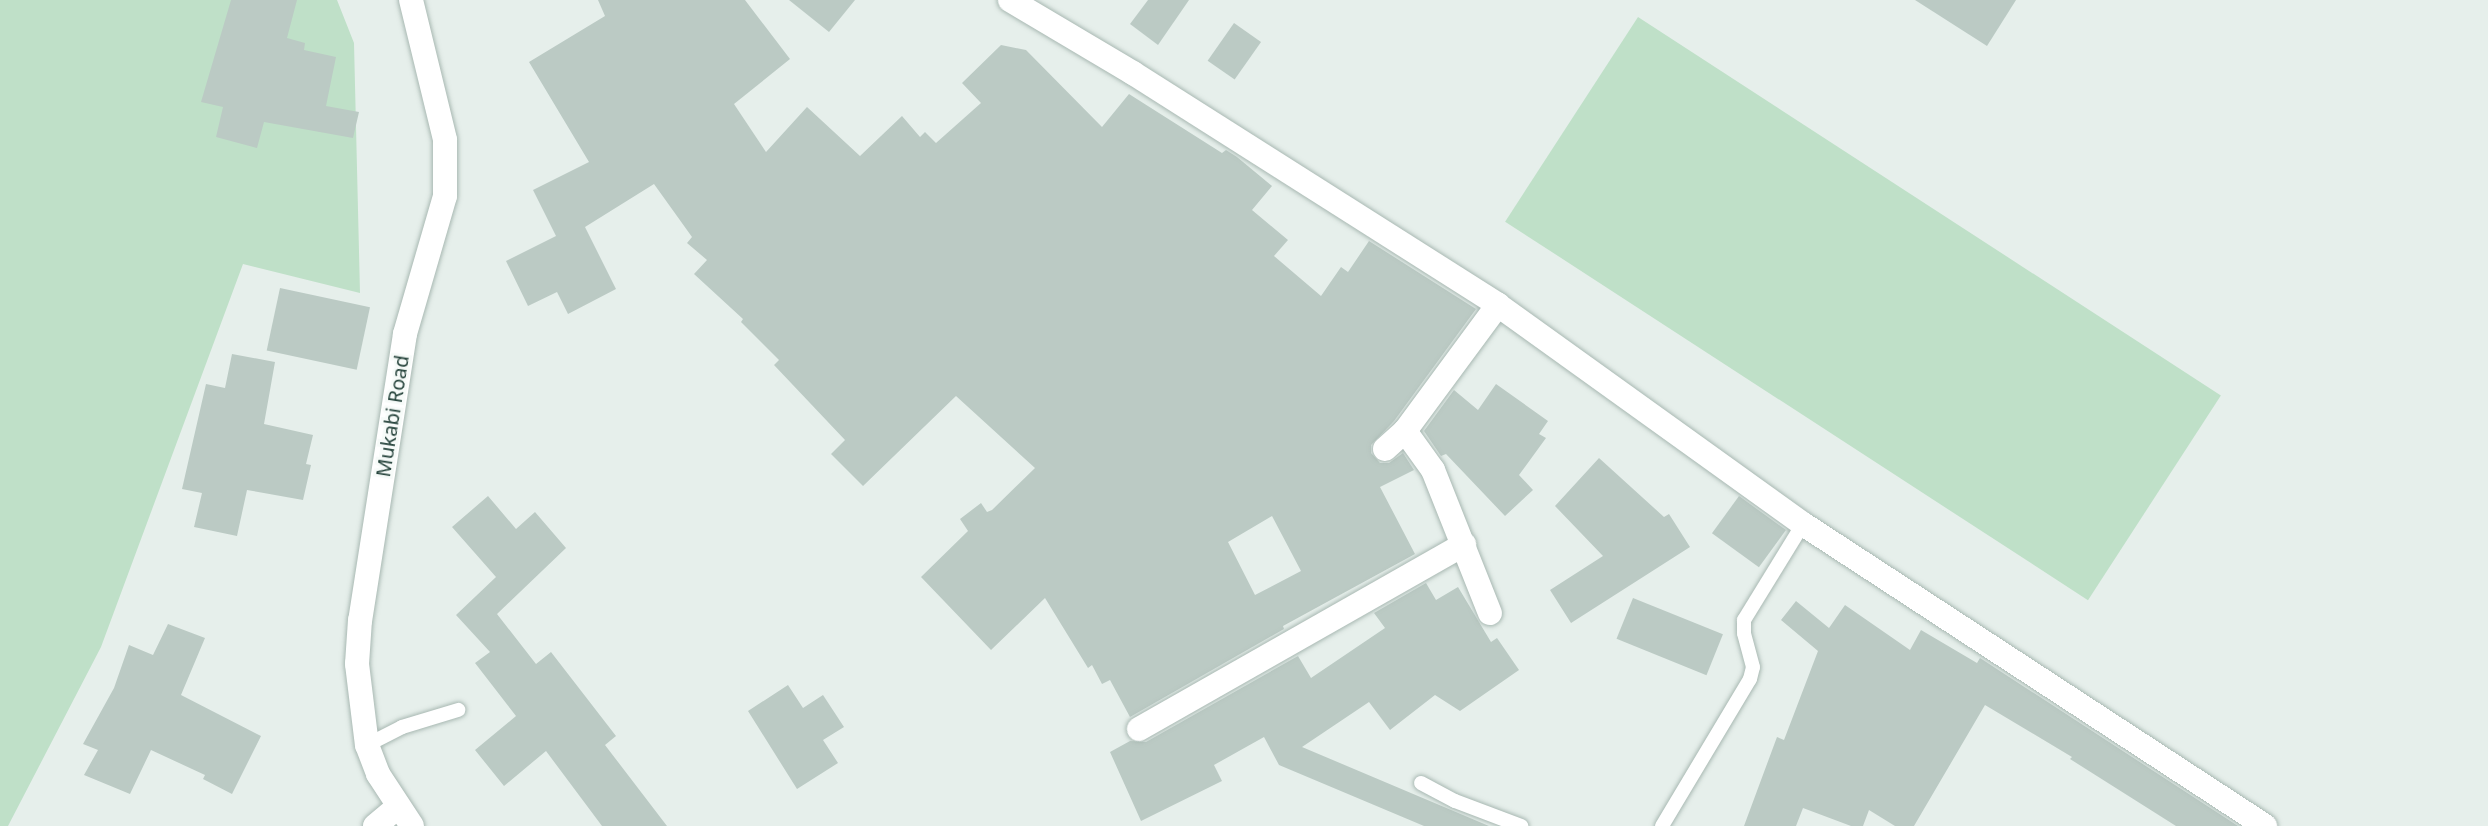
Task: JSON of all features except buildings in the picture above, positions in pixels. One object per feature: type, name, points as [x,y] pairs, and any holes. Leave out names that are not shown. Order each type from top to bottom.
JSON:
[{"type":"street","name":"Mukabi Road","points":[[405,817],[378,774],[367,745],[357,664],[360,620],[405,334],[445,196],[445,140],[411,0]]},
{"type":"street","points":[[1010,0],[1133,73],[1498,305],[1803,524],[2265,826]]},
{"type":"street","points":[[1385,449],[1405,431],[1498,305]]},
{"type":"street","points":[[1405,431],[1433,470],[1490,613]]},
{"type":"street","points":[[1139,729],[1464,544]]},
{"type":"street","points":[[375,826],[405,817]]},
{"type":"lane","points":[[1662,826],[1750,679],[1753,667],[1744,633],[1744,620],[1803,524]]},
{"type":"lane","points":[[367,745],[402,727],[458,710]]},
{"type":"lane","points":[[1421,783],[1455,801],[1521,826]]},
{"type":"green space","points":[[0,0],[337,0],[354,43],[360,293],[243,264],[101,647],[8,826],[0,826]]},
{"type":"green space","points":[[1638,17],[2221,396],[2088,600],[1505,222]]}]
